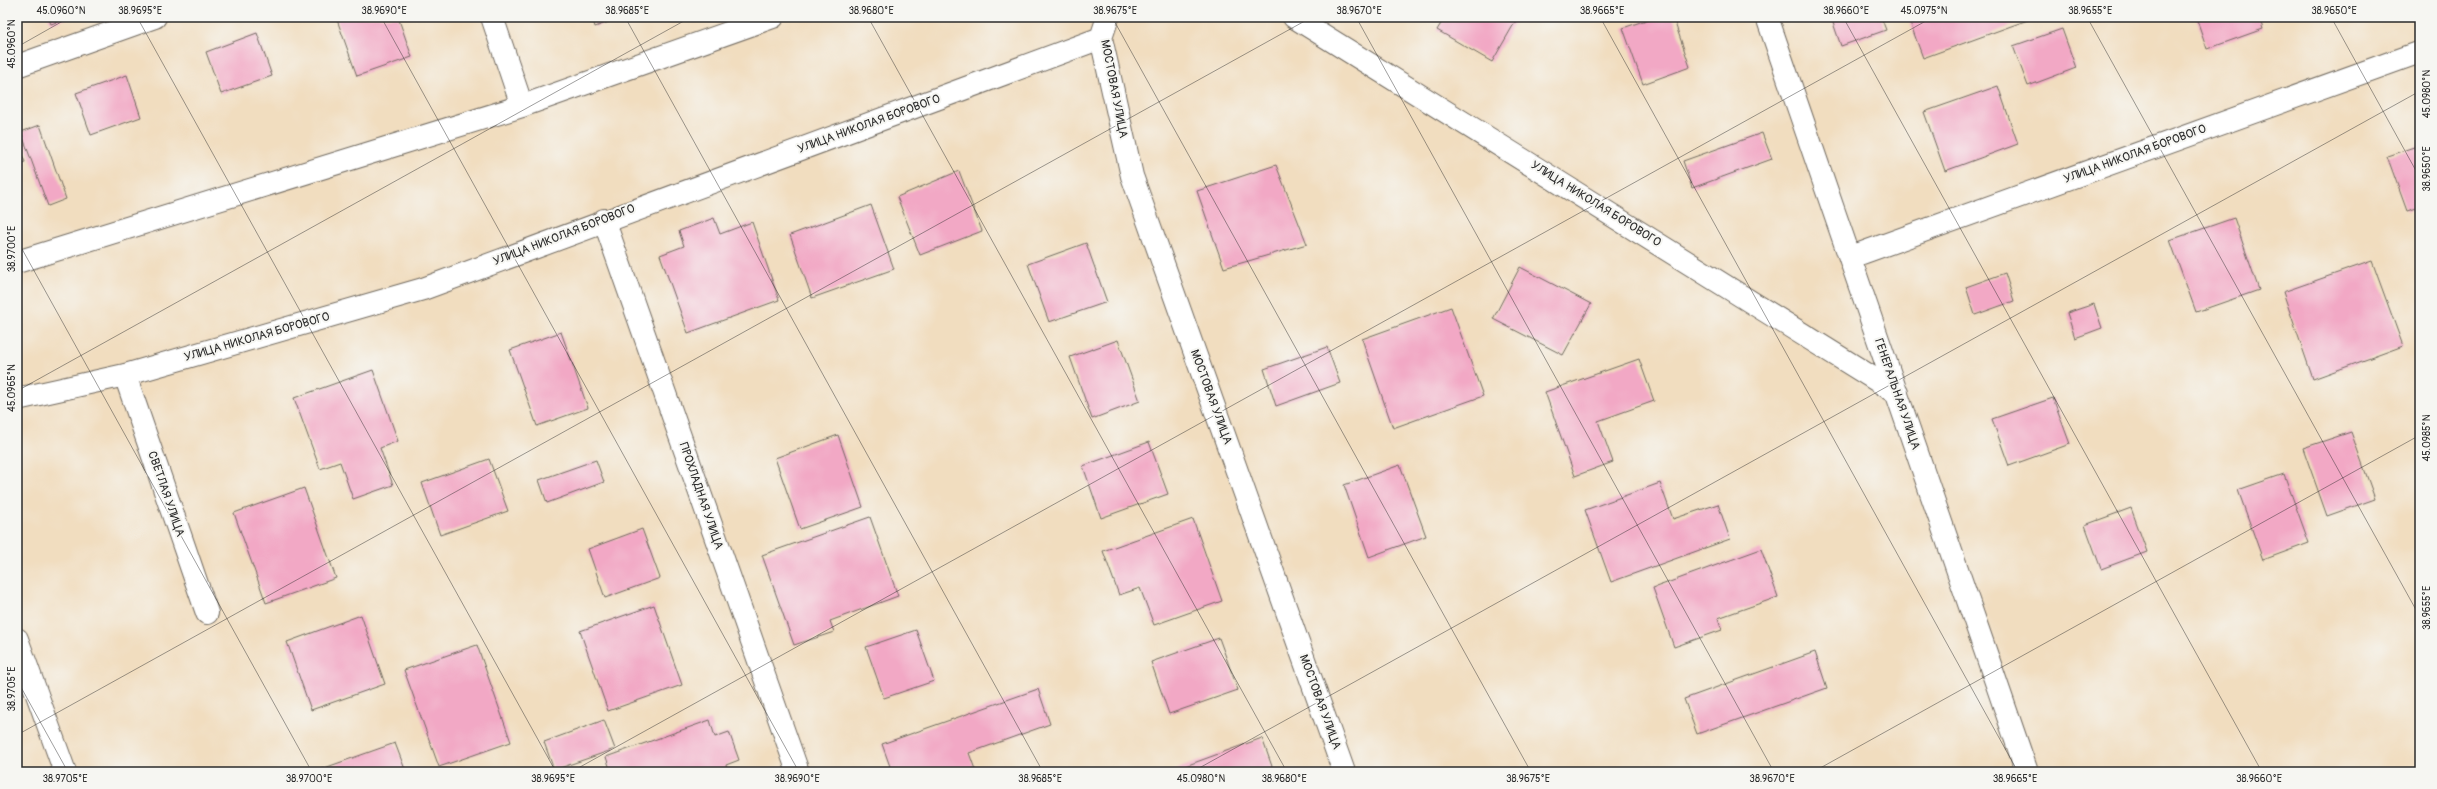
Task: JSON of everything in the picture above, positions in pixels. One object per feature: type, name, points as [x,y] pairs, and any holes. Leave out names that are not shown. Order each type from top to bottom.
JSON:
[{"type":"street","points":[[17,66],[155,17]]},
{"type":"street","points":[[492,17],[522,106]]},
{"type":"street","points":[[17,262],[522,106],[773,17]]},
{"type":"street","name":"МОСТОВАЯ УЛИЦА","points":[[1108,17],[1101,38],[1132,176],[1344,772]]},
{"type":"street","name":"УЛИЦА НИКОЛАЯ БОРОВОГО","points":[[1294,17],[1897,393]]},
{"type":"street","name":"ГЕНЕРАЛЬНАЯ УЛИЦА","points":[[1767,17],[1851,257],[2026,772]]},
{"type":"street","name":"УЛИЦА НИКОЛАЯ БОРОВОГО","points":[[17,399],[124,375],[423,289],[604,220],[1101,38]]},
{"type":"street","name":"УЛИЦА НИКОЛАЯ БОРОВОГО","points":[[1851,257],[2420,52]]},
{"type":"street","name":"ПРОХЛАДНАЯ УЛИЦА","points":[[604,220],[798,772]]},
{"type":"street","name":"СВЕТЛАЯ УЛИЦА","points":[[124,375],[208,613]]},
{"type":"street","points":[[17,639],[65,772]]},
{"type":"building","points":[[48,17],[71,17],[51,24]]},
{"type":"building","points":[[336,17],[398,17],[412,57],[357,76]]},
{"type":"building","points":[[592,17],[622,17],[595,27]]},
{"type":"building","points":[[1445,17],[1518,17],[1492,62],[1437,30]]},
{"type":"building","points":[[1655,17],[1673,17],[1690,67],[1643,84],[1623,28]]},
{"type":"building","points":[[1831,17],[1881,17],[1886,30],[1841,46]]},
{"type":"building","points":[[1908,17],[2036,17],[1923,58]]},
{"type":"building","points":[[2196,17],[2259,17],[2263,29],[2207,49]]},
{"type":"building","points":[[2062,29],[2076,68],[2028,86],[2013,46]]},
{"type":"building","points":[[257,33],[272,76],[221,94],[206,52]]},
{"type":"building","points":[[127,75],[141,117],[91,135],[76,93]]},
{"type":"building","points":[[1998,86],[2018,144],[1945,171],[1924,112]]},
{"type":"building","points":[[40,125],[66,199],[48,206],[21,132]]},
{"type":"building","points":[[1762,133],[1772,159],[1692,188],[1683,161]]},
{"type":"building","points":[[17,142],[25,162],[17,165]]},
{"type":"building","points":[[2420,145],[2420,207],[2407,211],[2387,156]]},
{"type":"building","points":[[1276,165],[1307,244],[1224,268],[1197,191]]},
{"type":"building","points":[[959,171],[982,231],[920,255],[897,197]]},
{"type":"building","points":[[871,205],[894,269],[812,298],[790,235]]},
{"type":"building","points":[[714,218],[720,234],[752,222],[779,300],[688,333],[660,255],[684,246],[679,231]]},
{"type":"building","points":[[2234,218],[2259,290],[2196,312],[2170,240]]},
{"type":"building","points":[[1086,243],[1107,302],[1049,322],[1028,264]]},
{"type":"building","points":[[2372,261],[2403,346],[2313,379],[2283,292]]},
{"type":"building","points":[[1520,267],[1591,304],[1563,355],[1493,319]]},
{"type":"building","points":[[2005,273],[2014,301],[1975,315],[1966,287]]},
{"type":"building","points":[[2094,304],[2102,328],[2075,338],[2067,313]]},
{"type":"building","points":[[1451,307],[1483,396],[1393,428],[1362,339]]},
{"type":"building","points":[[561,332],[588,408],[537,426],[510,350]]},
{"type":"building","points":[[1118,340],[1140,401],[1092,419],[1070,357]]},
{"type":"building","points":[[1327,347],[1340,383],[1276,406],[1264,369]]},
{"type":"building","points":[[1639,359],[1654,401],[1598,421],[1613,462],[1575,476],[1545,392]]},
{"type":"building","points":[[373,370],[398,441],[380,448],[393,485],[353,499],[340,462],[320,469],[294,398]]},
{"type":"building","points":[[2053,398],[2070,444],[2009,466],[1992,419]]},
{"type":"building","points":[[2351,432],[2375,499],[2327,516],[2303,448]]},
{"type":"building","points":[[838,435],[863,507],[800,529],[775,458]]},
{"type":"building","points":[[1149,442],[1168,494],[1101,518],[1083,466]]},
{"type":"building","points":[[489,459],[508,511],[440,535],[422,483]]},
{"type":"building","points":[[596,460],[604,482],[547,503],[539,480]]},
{"type":"building","points":[[1400,465],[1426,536],[1369,557],[1344,485]]},
{"type":"building","points":[[2284,474],[2309,543],[2263,560],[2238,490]]},
{"type":"building","points":[[1660,483],[1673,519],[1718,504],[1730,539],[1611,582],[1585,510]]},
{"type":"building","points":[[304,488],[336,578],[266,603],[234,513]]},
{"type":"building","points":[[2131,508],[2147,552],[2101,569],[2085,525]]},
{"type":"building","points":[[870,517],[898,596],[830,621],[834,632],[794,645],[762,555]]},
{"type":"building","points":[[1193,519],[1222,601],[1154,625],[1140,588],[1119,595],[1103,551]]},
{"type":"building","points":[[642,529],[660,578],[605,598],[588,549]]},
{"type":"building","points":[[1761,549],[1778,597],[1718,618],[1722,630],[1674,647],[1653,588]]},
{"type":"building","points":[[654,605],[682,685],[608,711],[580,631]]},
{"type":"building","points":[[361,615],[385,684],[311,710],[287,642]]},
{"type":"building","points":[[916,630],[934,681],[884,698],[866,647]]},
{"type":"building","points":[[1219,638],[1238,690],[1169,714],[1151,662]]},
{"type":"building","points":[[477,645],[511,742],[439,767],[404,670]]},
{"type":"building","points":[[1815,652],[1827,688],[1697,734],[1684,699]]},
{"type":"building","points":[[1038,689],[1050,724],[969,753],[976,772],[892,772],[882,744]]},
{"type":"building","points":[[604,720],[615,749],[554,770],[544,742]]},
{"type":"building","points":[[710,720],[715,737],[729,732],[739,760],[726,765],[728,772],[611,772],[606,757]]},
{"type":"building","points":[[1262,738],[1274,772],[1169,772]]},
{"type":"building","points":[[395,743],[406,772],[313,772]]}]
